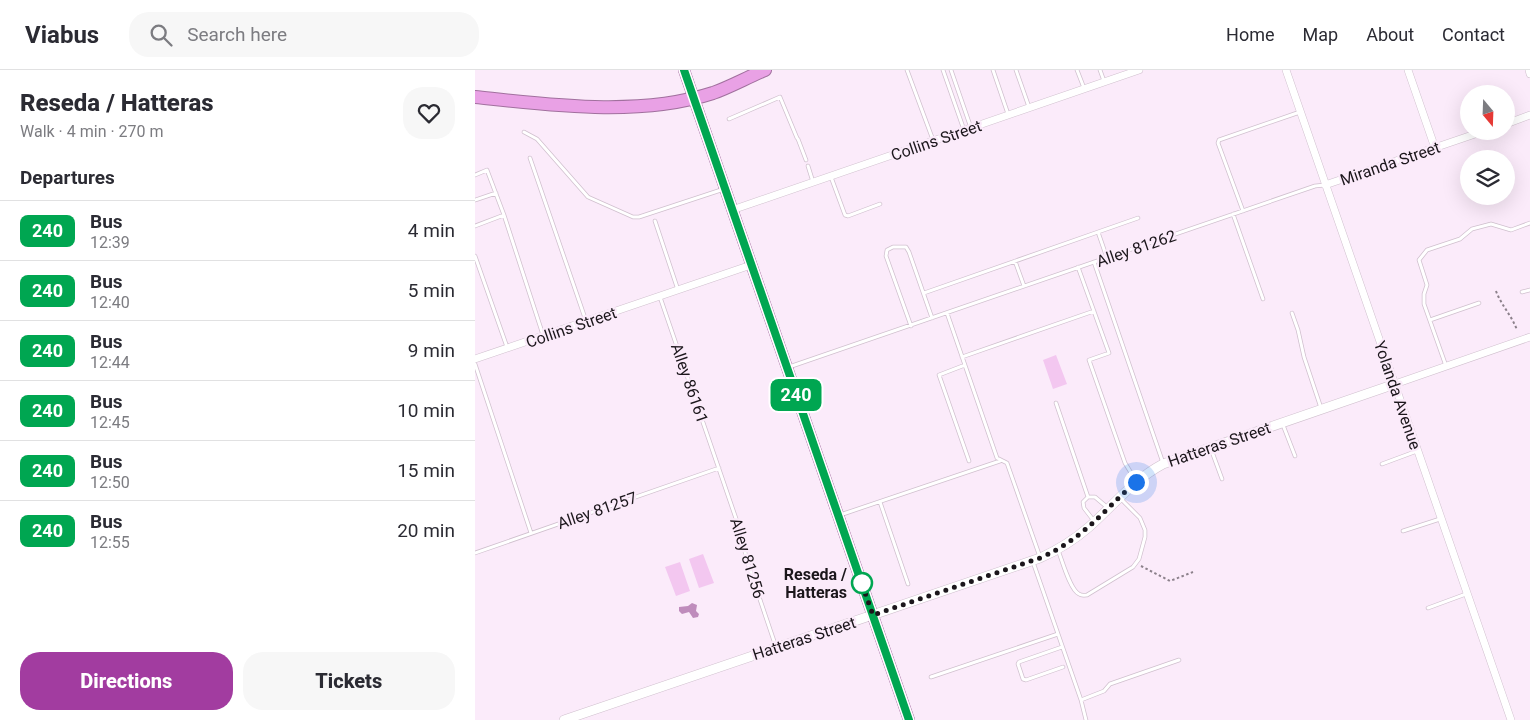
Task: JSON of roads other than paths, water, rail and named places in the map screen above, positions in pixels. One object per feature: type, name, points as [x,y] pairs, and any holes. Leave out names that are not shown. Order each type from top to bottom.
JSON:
[{"type":"highway","points":[[475,97],[561,106],[651,104],[713,92],[765,70]]},
{"type":"main road","points":[[684,70],[909,720]]},
{"type":"street","name":"Collins Street","points":[[732,210],[1139,70]]},
{"type":"street","name":"Yolanda Avenue","points":[[1286,70],[1511,720]]},
{"type":"street","points":[[1408,70],[1435,148]]},
{"type":"street","points":[[1529,70],[1530,74]]},
{"type":"street","points":[[1515,121],[1530,116]]},
{"type":"street","name":"Miranda Street","points":[[1325,185],[1460,139]]},
{"type":"street","name":"Collins Street","points":[[475,359],[751,265]]},
{"type":"street","name":"Hatteras Street","points":[[564,720],[1036,559],[1058,550],[1072,541],[1095,522],[1136,482],[1163,464],[1210,446],[1530,337]]},
{"type":"lane","points":[[907,70],[933,141]]},
{"type":"lane","points":[[943,70],[968,129]]},
{"type":"lane","points":[[951,70],[968,129]]},
{"type":"lane","points":[[993,70],[1009,115]]},
{"type":"lane","points":[[1016,70],[1029,108]]},
{"type":"lane","points":[[1077,70],[1084,89]]},
{"type":"lane","points":[[1101,70],[1105,82]]},
{"type":"lane","points":[[729,118],[780,97],[805,160]]},
{"type":"lane","points":[[1243,210],[1218,143],[1219,140],[1300,112]]},
{"type":"lane","points":[[524,132],[537,139],[594,201],[633,217],[639,218],[724,189]]},
{"type":"lane","points":[[531,158],[587,322]]},
{"type":"lane","points":[[808,166],[813,182]]},
{"type":"lane","points":[[475,175],[487,170],[504,215],[543,336]]},
{"type":"lane","points":[[831,176],[845,215],[848,216],[880,204]]},
{"type":"lane","name":"Alley 81262","points":[[787,368],[1243,210],[1315,186],[1325,185]]},
{"type":"lane","points":[[475,200],[496,193]]},
{"type":"lane","points":[[1233,214],[1263,300]]},
{"type":"lane","points":[[475,226],[504,215]]},
{"type":"lane","points":[[924,293],[1138,218]]},
{"type":"lane","points":[[655,220],[678,291]]},
{"type":"lane","points":[[1446,366],[1424,304],[1424,294],[1427,285],[1419,260],[1425,252],[1460,239],[1472,229],[1491,224],[1511,230],[1530,223]]},
{"type":"lane","points":[[1098,232],[1107,258]]},
{"type":"lane","points":[[911,326],[886,256],[887,250],[893,246],[906,247],[912,258],[932,318]]},
{"type":"lane","points":[[475,256],[507,348]]},
{"type":"lane","points":[[1015,261],[1024,286]]},
{"type":"lane","points":[[1094,262],[1163,464]]},
{"type":"lane","points":[[1079,268],[1109,353],[1089,360],[1125,463],[1136,482]]},
{"type":"lane","points":[[1523,292],[1530,290]]},
{"type":"lane","name":"Alley 86161","points":[[660,297],[719,468]]},
{"type":"lane","points":[[1429,320],[1479,303]]},
{"type":"lane","points":[[962,357],[1094,311]]},
{"type":"lane","points":[[1292,312],[1321,409]]},
{"type":"lane","points":[[947,313],[997,458],[1007,464],[1086,720]]},
{"type":"lane","points":[[475,364],[531,533]]},
{"type":"lane","points":[[965,366],[939,374],[969,461]]},
{"type":"lane","points":[[1056,403],[1088,497]]},
{"type":"lane","points":[[1282,422],[1295,456]]},
{"type":"lane","points":[[1210,446],[1222,479]]},
{"type":"lane","points":[[1382,464],[1417,451]]},
{"type":"lane","points":[[839,516],[1000,461]]},
{"type":"lane","name":"Alley 81257","points":[[475,553],[719,468]]},
{"type":"lane","name":"Alley 81256","points":[[719,468],[743,538],[746,558],[777,648]]},
{"type":"lane","points":[[1095,522],[1084,508],[1083,502],[1088,497],[1095,497],[1108,508]]},
{"type":"lane","points":[[1058,550],[1072,588],[1082,595],[1087,594],[1137,563],[1145,537],[1145,530],[1138,514],[1119,497]]},
{"type":"lane","points":[[880,502],[908,584]]},
{"type":"lane","points":[[1403,531],[1440,519]]},
{"type":"lane","points":[[1428,608],[1467,594]]},
{"type":"lane","points":[[931,677],[1058,634]]},
{"type":"lane","points":[[1062,647],[1019,662],[1018,664],[1023,678],[1026,680],[1063,667]]},
{"type":"lane","points":[[1081,700],[1097,695],[1110,684],[1179,660]]},
{"type":"place","name":"Reseda / Hatteras","points":[[862,583]]}]
